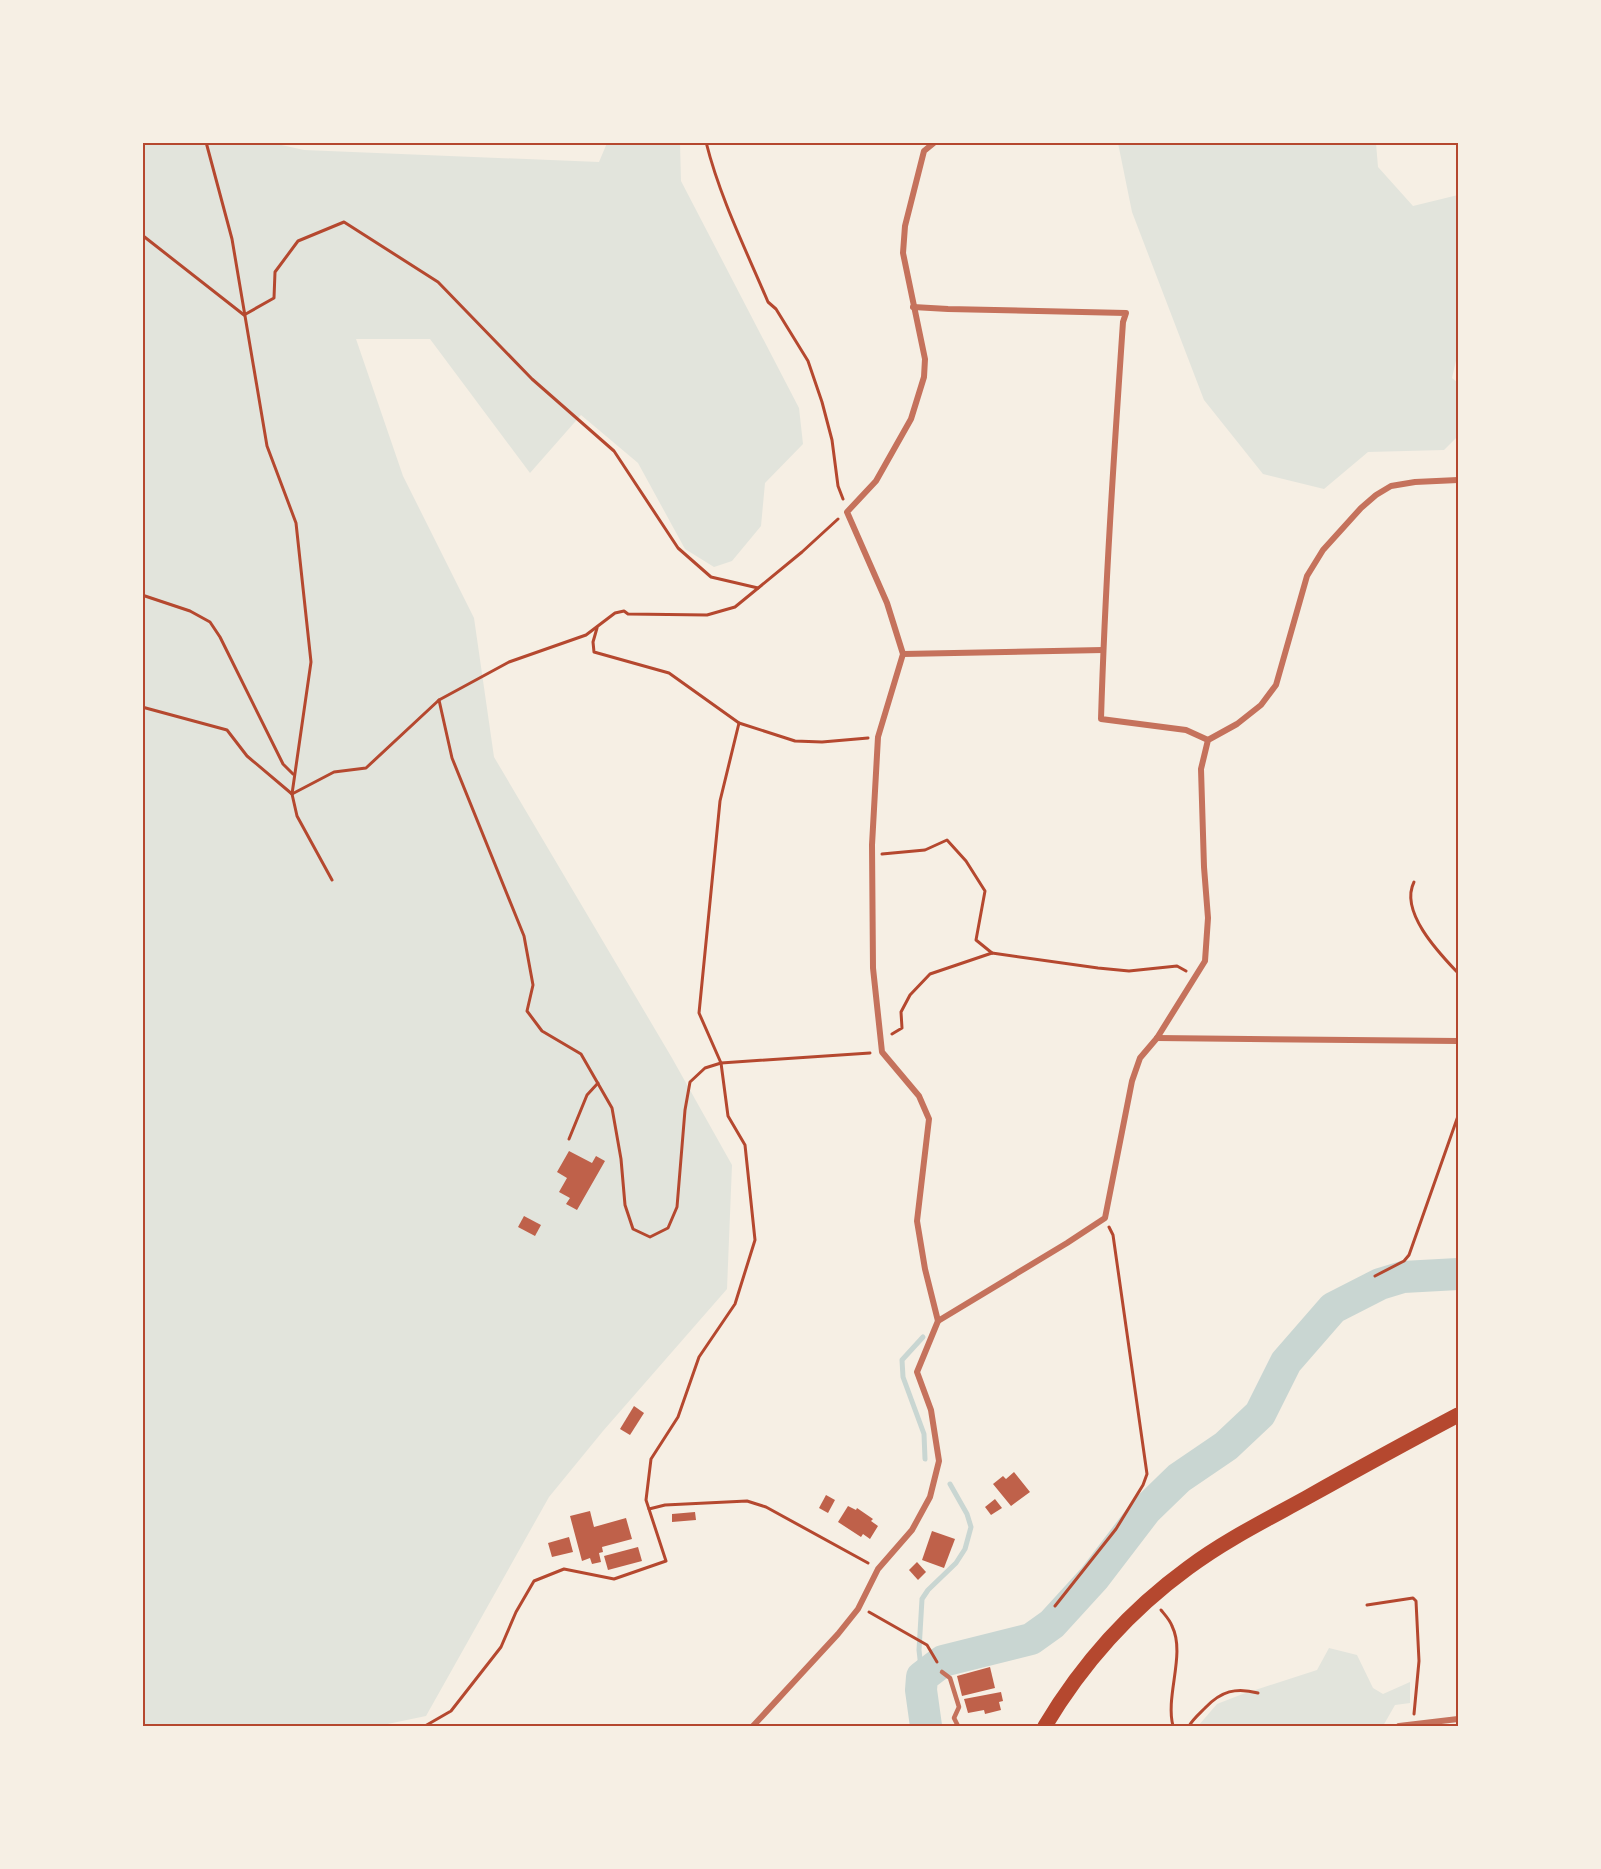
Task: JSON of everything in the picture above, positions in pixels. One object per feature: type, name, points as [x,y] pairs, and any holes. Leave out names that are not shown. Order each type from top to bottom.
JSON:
[{"type":"main road","points":[[1045,1726],[1062,1697],[1102,1644],[1151,1597],[1189,1567],[1232,1539],[1401,1444],[1458,1415]]},
{"type":"street","points":[[753,1726],[838,1634],[859,1607],[879,1569],[912,1530],[930,1497],[939,1461],[931,1410],[917,1372],[938,1321],[925,1269],[917,1221],[929,1119],[919,1096],[882,1052],[873,968],[872,854],[878,737],[903,654],[887,603],[847,512],[876,481],[911,419],[924,377],[925,359],[903,253],[905,226],[924,151],[936,142]]},
{"type":"street","points":[[914,307],[1126,313],[1103,650],[1101,719],[1186,730],[1208,740]]},
{"type":"street","points":[[938,1321],[1105,1218],[1132,1081],[1140,1058],[1158,1038],[1205,961],[1208,918],[1201,769],[1208,740],[1237,724],[1261,705],[1276,685],[1307,576],[1323,550],[1361,508],[1391,486],[1415,482],[1458,480]]},
{"type":"street","points":[[903,654],[1103,650]]},
{"type":"street","points":[[1158,1038],[1458,1041]]},
{"type":"street","points":[[1399,1726],[1458,1719]]},
{"type":"lane","points":[[942,1672],[950,1678],[959,1707],[954,1718],[958,1726]]},
{"type":"path","points":[[206,142],[232,239],[267,446],[296,523],[311,662],[292,794],[297,816],[332,880]]},
{"type":"path","points":[[292,794],[334,772],[366,768],[439,700],[509,662],[585,634],[615,613],[624,611],[628,614],[707,615],[735,606],[847,512],[838,486],[832,441],[822,402],[808,362],[776,309],[768,302],[736,231],[711,163],[706,142]]},
{"type":"path","points":[[244,315],[274,298],[275,272],[298,241],[344,222],[438,282],[532,379],[614,451],[678,548],[711,577],[758,588]]},
{"type":"path","points":[[142,235],[244,315]]},
{"type":"path","points":[[142,595],[190,611],[210,622],[220,637],[283,764],[294,775]]},
{"type":"path","points":[[598,626],[593,642],[594,652],[669,673],[739,723],[795,741],[822,742],[878,737]]},
{"type":"path","points":[[439,700],[452,758],[524,936],[534,985],[527,1011],[542,1031],[581,1054],[612,1108],[621,1159],[625,1205],[633,1229],[650,1237],[668,1228],[677,1207],[685,1110],[690,1082],[705,1068],[722,1063],[882,1052]]},
{"type":"path","points":[[142,707],[227,730],[247,756],[292,794]]},
{"type":"path","points":[[425,1726],[451,1711],[501,1647],[516,1612],[534,1581],[564,1569],[614,1579],[666,1561],[646,1500],[651,1459],[678,1417],[699,1357],[735,1304],[755,1240],[746,1145],[728,1116],[722,1063],[699,1013],[720,801],[739,723]]},
{"type":"path","points":[[872,854],[925,850],[947,840],[966,861],[986,891],[976,940],[992,952],[1098,969],[1129,971],[1177,966],[1196,975]]},
{"type":"path","points":[[1414,882],[1411,888],[1412,899],[1421,929],[1458,974]]},
{"type":"path","points":[[881,1041],[902,1028],[901,1012],[910,995],[930,974],[992,952]]},
{"type":"path","points":[[569,1140],[587,1095],[598,1083]]},
{"type":"path","points":[[1375,1276],[1409,1255],[1458,1116]]},
{"type":"path","points":[[1054,1606],[1116,1529],[1143,1485],[1147,1474],[1113,1235],[1105,1218]]},
{"type":"path","points":[[649,1509],[665,1505],[747,1501],[766,1507],[879,1569]]},
{"type":"path","points":[[1151,1597],[1172,1626],[1176,1640],[1171,1710],[1173,1726]]},
{"type":"path","points":[[1367,1605],[1413,1598],[1416,1601],[1419,1673],[1413,1725]]},
{"type":"path","points":[[859,1607],[927,1645],[933,1656]]},
{"type":"path","points":[[1189,1726],[1214,1698],[1225,1692],[1245,1690],[1258,1693]]},
{"type":"shaded area","points":[[268,142],[304,150],[599,162],[607,143],[680,143],[681,181],[799,408],[803,444],[765,483],[761,526],[732,561],[714,567],[685,549],[638,463],[581,415],[530,473],[430,339],[356,339],[403,476],[474,618],[494,757],[672,1058],[732,1165],[727,1289],[603,1431],[549,1497],[426,1716],[378,1726],[143,1726],[143,143]]},
{"type":"shaded area","points":[[1118,143],[1376,143],[1378,167],[1413,206],[1458,195],[1458,352],[1452,378],[1458,383],[1458,436],[1444,450],[1368,452],[1324,489],[1263,474],[1204,400],[1132,212]]},
{"type":"shaded area","points":[[1329,1648],[1357,1655],[1373,1688],[1383,1694],[1410,1682],[1410,1703],[1395,1705],[1383,1726],[1198,1726],[1217,1704],[1317,1670]]},
{"type":"building","points":[[569,1151],[592,1163],[596,1156],[605,1161],[577,1210],[566,1204],[570,1198],[559,1192],[567,1178],[557,1172]]},
{"type":"building","points":[[524,1216],[541,1225],[535,1236],[518,1227]]},
{"type":"building","points":[[634,1406],[644,1413],[630,1435],[620,1429]]},
{"type":"building","points":[[1014,1472],[1030,1492],[1011,1506],[993,1484],[1003,1476],[1006,1479]]},
{"type":"building","points":[[826,1495],[835,1500],[828,1513],[819,1508]]},
{"type":"building","points":[[995,1499],[1002,1508],[991,1515],[985,1507]]},
{"type":"building","points":[[848,1506],[856,1510],[857,1508],[873,1519],[871,1521],[878,1526],[870,1539],[863,1534],[861,1537],[838,1522]]},
{"type":"building","points":[[590,1511],[594,1527],[626,1518],[632,1539],[602,1547],[603,1552],[599,1553],[601,1562],[592,1564],[590,1558],[582,1561],[570,1516]]},
{"type":"building","points":[[695,1512],[696,1520],[672,1522],[672,1514]]},
{"type":"building","points":[[932,1531],[955,1539],[944,1568],[922,1560]]},
{"type":"building","points":[[569,1537],[573,1552],[552,1557],[548,1543]]},
{"type":"building","points":[[638,1547],[642,1561],[608,1570],[604,1556]]},
{"type":"building","points":[[917,1562],[926,1572],[918,1580],[909,1570]]},
{"type":"building","points":[[990,1667],[995,1688],[962,1696],[957,1676]]},
{"type":"building","points":[[1001,1692],[1003,1701],[999,1702],[1001,1710],[985,1714],[984,1710],[968,1713],[964,1699]]},
{"type":"waterway","points":[[926,1726],[921,1690],[922,1677],[943,1661],[1031,1639],[1052,1624],[1094,1578],[1146,1510],[1179,1478],[1226,1446],[1260,1414],[1286,1362],[1333,1308],[1380,1284],[1403,1277],[1458,1274]]},
{"type":"waterway","points":[[923,1337],[902,1360],[903,1377],[924,1434],[925,1459]]},
{"type":"waterway","points":[[922,1677],[919,1650],[922,1599],[928,1590],[956,1563],[965,1549],[971,1527],[967,1514],[950,1484]]}]
